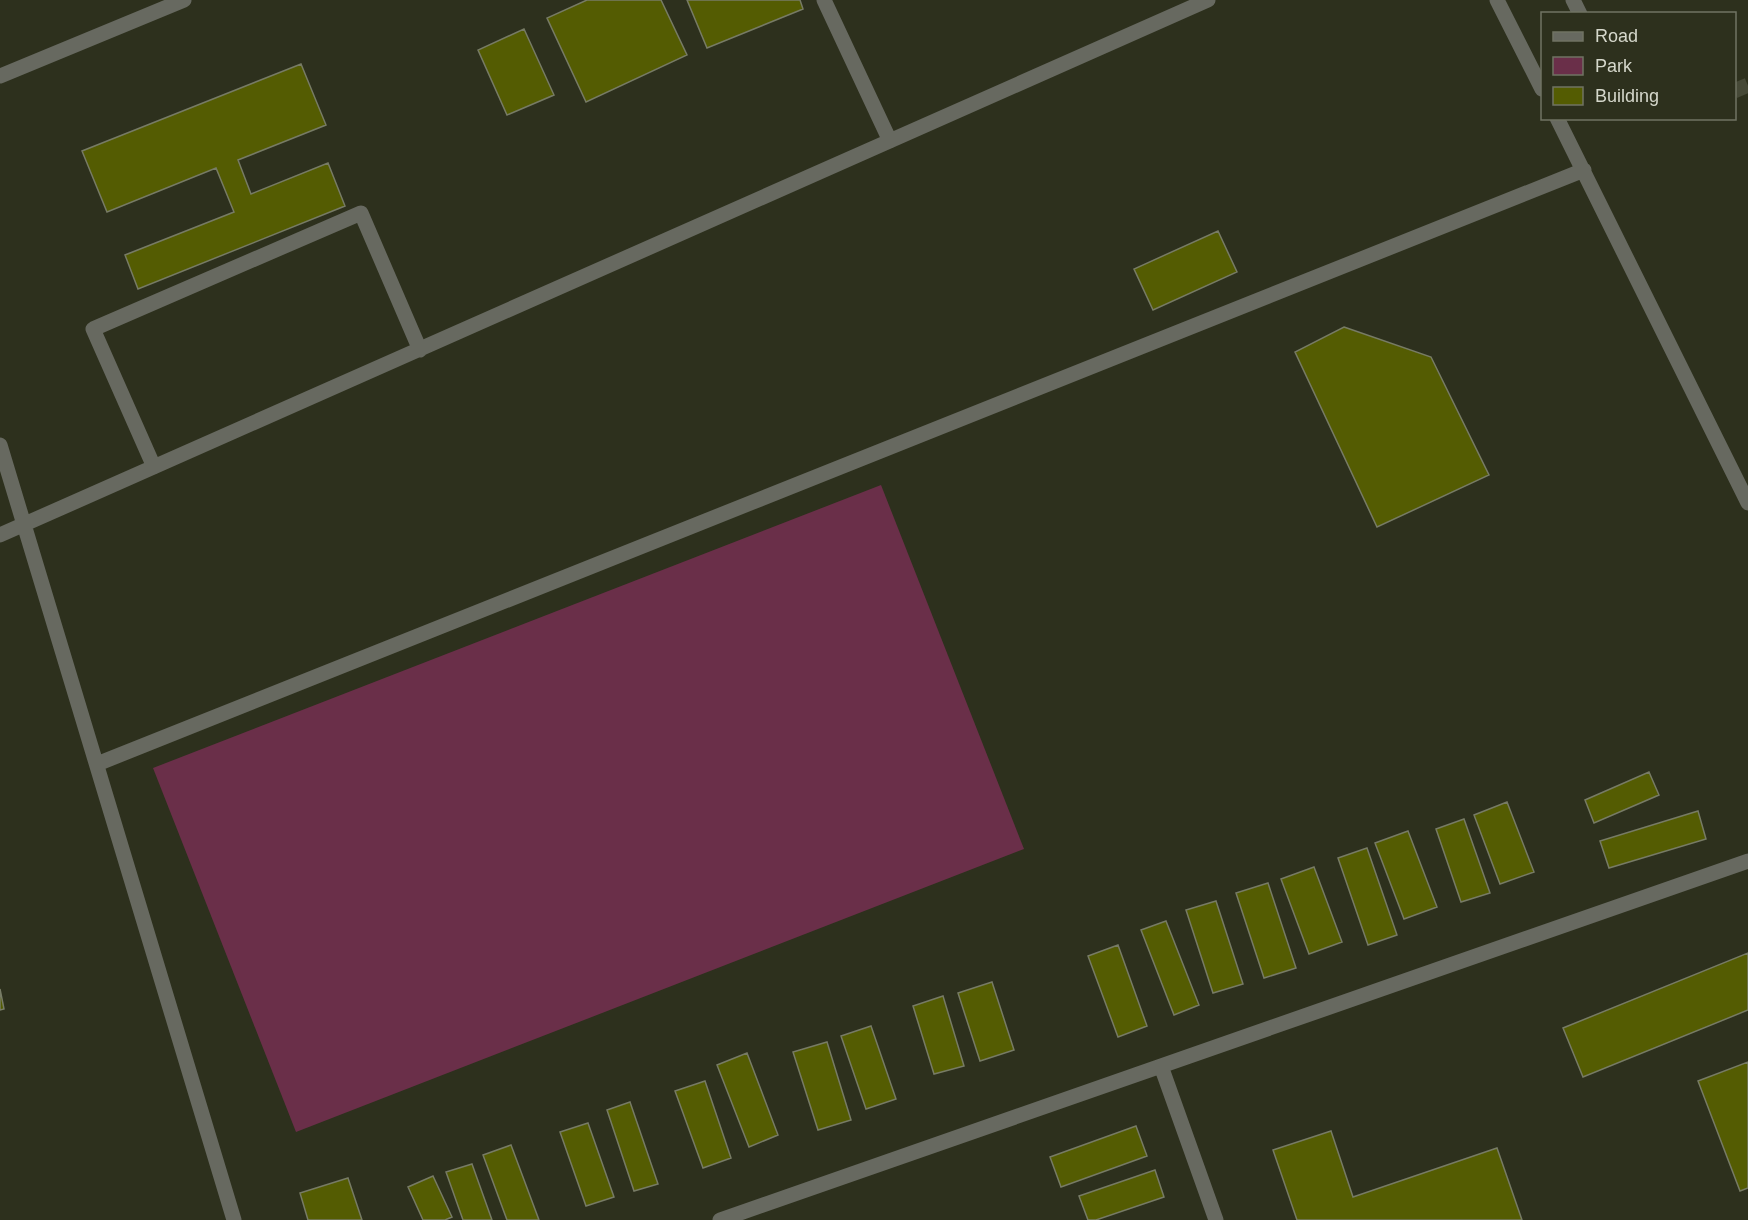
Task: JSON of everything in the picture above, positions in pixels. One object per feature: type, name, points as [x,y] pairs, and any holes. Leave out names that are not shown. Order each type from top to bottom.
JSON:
[{"type":"lane","points":[[0,76],[184,0]]},
{"type":"lane","points":[[824,0],[890,141]]},
{"type":"lane","points":[[0,535],[1208,0]]},
{"type":"lane","points":[[1497,0],[1541,87]]},
{"type":"lane","points":[[1558,120],[1748,503]]},
{"type":"lane","points":[[97,764],[1584,170]]},
{"type":"lane","points":[[154,467],[93,329],[361,213],[420,350]]},
{"type":"lane","points":[[0,445],[234,1220]]},
{"type":"lane","points":[[720,1220],[1748,861]]},
{"type":"lane","points":[[1161,1066],[1216,1220]]},
{"type":"green space","points":[[881,485],[1024,849],[296,1132],[153,768]]},
{"type":"building","points":[[587,0],[661,0],[687,55],[586,102],[547,18]]},
{"type":"building","points":[[687,0],[800,0],[803,9],[707,48]]},
{"type":"building","points":[[524,29],[554,95],[507,115],[478,50]]},
{"type":"building","points":[[301,64],[326,125],[238,160],[251,194],[328,163],[345,206],[138,289],[125,255],[234,212],[216,168],[107,212],[82,151]]},
{"type":"building","points":[[1218,231],[1237,272],[1153,310],[1134,269]]},
{"type":"building","points":[[1344,327],[1431,357],[1489,475],[1377,527],[1295,352]]},
{"type":"building","points":[[1649,772],[1659,795],[1594,823],[1585,800]]},
{"type":"building","points":[[1507,802],[1534,872],[1500,884],[1474,815]]},
{"type":"building","points":[[1698,811],[1706,839],[1609,868],[1600,841]]},
{"type":"building","points":[[1464,819],[1490,893],[1461,902],[1436,829]]},
{"type":"building","points":[[1408,831],[1437,907],[1404,919],[1375,843]]},
{"type":"building","points":[[1367,848],[1397,935],[1368,945],[1338,858]]},
{"type":"building","points":[[1314,867],[1342,942],[1309,954],[1281,879]]},
{"type":"building","points":[[1268,883],[1296,968],[1264,978],[1236,893]]},
{"type":"building","points":[[1216,901],[1243,984],[1213,993],[1186,910]]},
{"type":"building","points":[[1166,921],[1199,1005],[1174,1015],[1141,930]]},
{"type":"building","points":[[1118,945],[1147,1026],[1118,1037],[1088,956]]},
{"type":"building","points":[[1748,953],[1748,1010],[1583,1077],[1563,1028]]},
{"type":"building","points":[[992,982],[1014,1050],[980,1061],[958,993]]},
{"type":"building","points":[[0,989],[4,1009],[0,1010]]},
{"type":"building","points":[[943,996],[964,1066],[934,1074],[913,1006]]},
{"type":"building","points":[[871,1026],[896,1099],[866,1109],[841,1036]]},
{"type":"building","points":[[827,1042],[851,1120],[818,1130],[793,1052]]},
{"type":"building","points":[[747,1053],[778,1135],[749,1147],[717,1065]]},
{"type":"building","points":[[1748,1062],[1748,1188],[1740,1191],[1698,1081]]},
{"type":"building","points":[[705,1081],[731,1158],[703,1168],[675,1091]]},
{"type":"building","points":[[630,1102],[658,1184],[634,1191],[607,1110]]},
{"type":"building","points":[[588,1123],[614,1197],[586,1206],[560,1132]]},
{"type":"building","points":[[1136,1126],[1147,1156],[1061,1187],[1050,1157]]},
{"type":"building","points":[[1331,1131],[1353,1197],[1497,1148],[1522,1220],[1297,1220],[1273,1150]]},
{"type":"building","points":[[511,1145],[539,1220],[507,1220],[483,1155]]},
{"type":"building","points":[[472,1164],[492,1220],[463,1220],[446,1172]]},
{"type":"building","points":[[1155,1170],[1164,1197],[1096,1220],[1088,1220],[1079,1196]]},
{"type":"building","points":[[433,1176],[452,1217],[445,1220],[423,1220],[408,1187]]},
{"type":"building","points":[[348,1178],[362,1220],[308,1220],[300,1193]]},
{"type":"tunnel","points":[[1736,90],[1748,85]]}]
